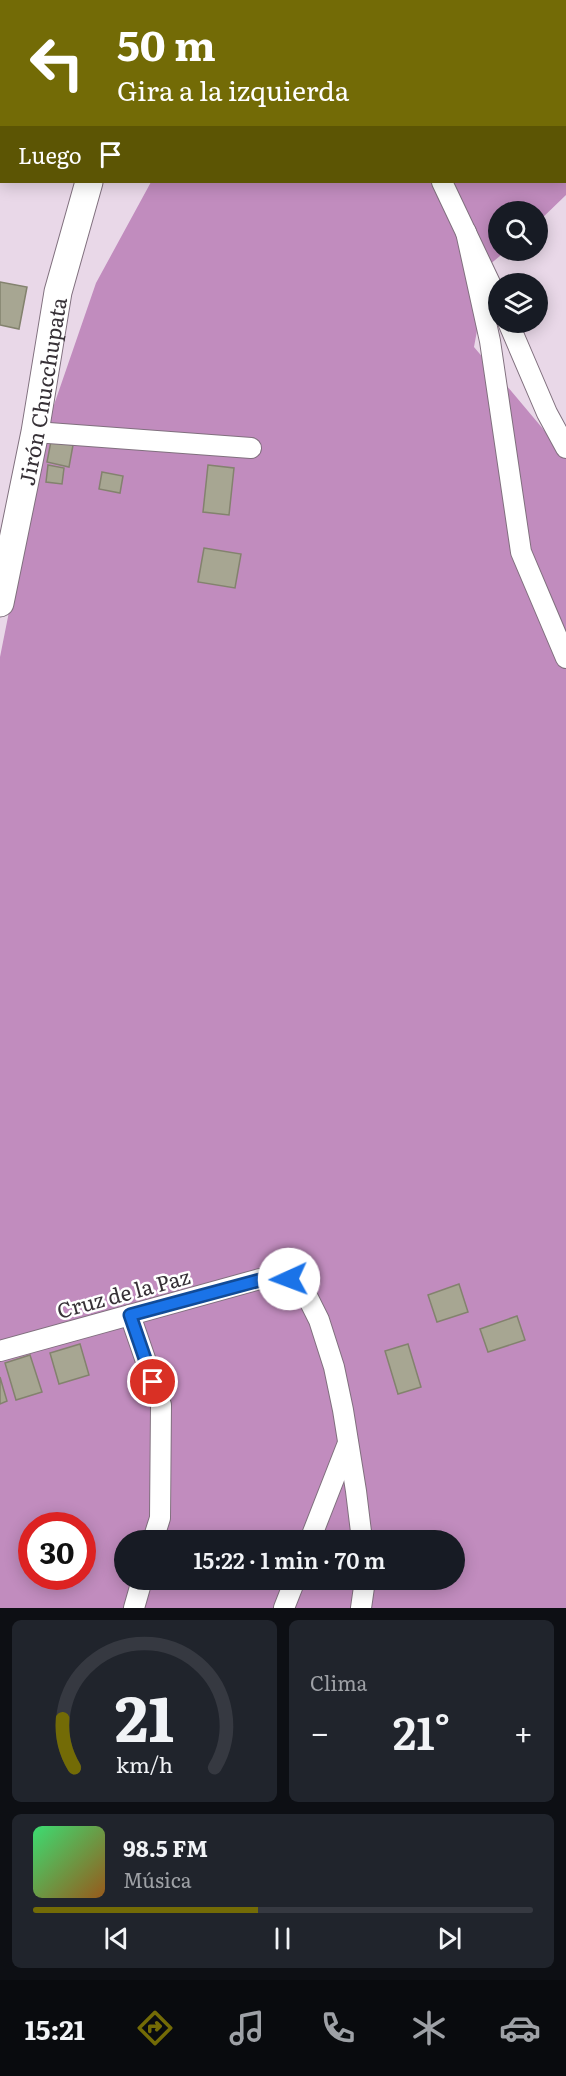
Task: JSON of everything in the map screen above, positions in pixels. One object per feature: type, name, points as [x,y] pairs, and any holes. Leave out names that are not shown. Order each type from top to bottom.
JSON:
[{"type":"street","name":"Jirón Chucchupata","points":[[0,603],[34,432],[58,292],[89,183]]},
{"type":"street","points":[[442,183],[488,279]]},
{"type":"street","points":[[466,232],[490,341],[521,552],[566,658]]},
{"type":"street","points":[[513,333],[547,413],[566,448]]},
{"type":"street","points":[[34,432],[251,448]]},
{"type":"street","name":"Cruz de la Paz","points":[[0,1351],[260,1280],[289,1279],[304,1290],[319,1320],[334,1367],[361,1530]]},
{"type":"street","points":[[130,1315],[161,1405],[160,1518],[156,1530]]},
{"type":"street","points":[[314,1530],[348,1443]]},
{"type":"street","points":[[134,1608],[139,1590]]},
{"type":"street","points":[[284,1608],[291,1590]]},
{"type":"street","points":[[361,1608],[364,1590]]},
{"type":"shaded area","points":[[150,183],[566,183],[566,195],[548,212],[548,201],[488,201],[488,261],[494,261],[489,265],[474,347],[549,436],[566,448],[566,1608],[0,1608],[0,657],[45,431],[96,283]]},
{"type":"building","points":[[0,282],[27,287],[19,329],[0,325]]},
{"type":"building","points":[[51,441],[73,445],[69,467],[47,462]]},
{"type":"building","points":[[48,465],[64,468],[62,484],[46,482]]},
{"type":"building","points":[[208,465],[234,468],[229,515],[203,512]]},
{"type":"building","points":[[102,472],[123,476],[120,493],[99,489]]},
{"type":"building","points":[[204,548],[241,554],[235,588],[198,582]]},
{"type":"building","points":[[459,1284],[468,1312],[437,1322],[428,1295]]},
{"type":"building","points":[[517,1316],[525,1340],[488,1352],[480,1329]]},
{"type":"building","points":[[80,1344],[89,1375],[59,1384],[50,1353]]},
{"type":"building","points":[[408,1344],[421,1387],[398,1394],[385,1351]]},
{"type":"building","points":[[30,1355],[42,1392],[16,1400],[5,1363]]},
{"type":"building","points":[[0,1377],[7,1401],[0,1404]]},
{"type":"route","points":[[153,1382],[130,1315],[260,1280],[289,1279]]}]
